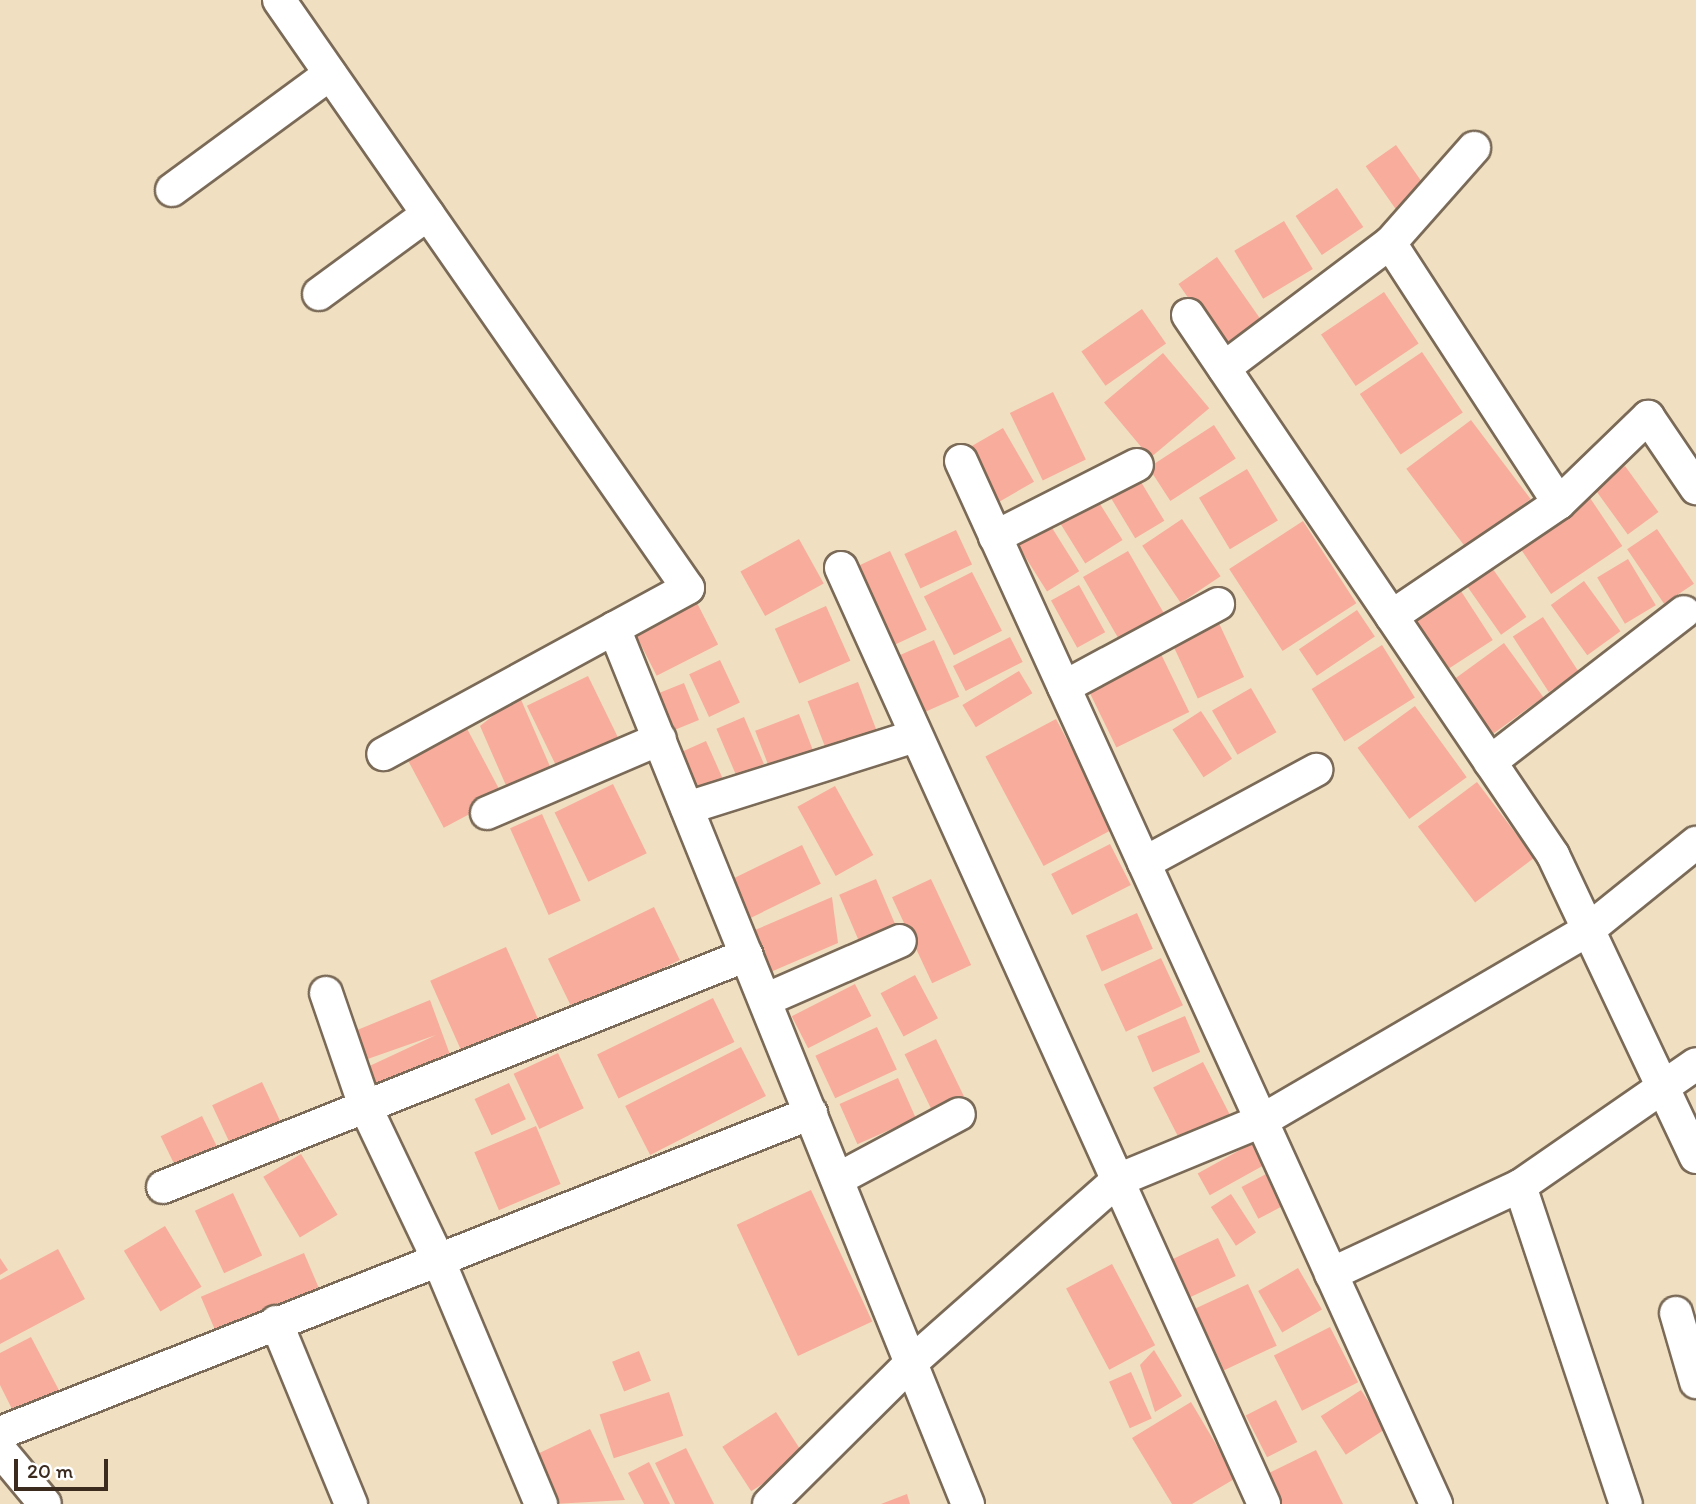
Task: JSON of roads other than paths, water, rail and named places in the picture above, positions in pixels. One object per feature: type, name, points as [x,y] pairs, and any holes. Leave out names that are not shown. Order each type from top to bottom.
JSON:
[{"type":"street","points":[[279,0],[688,588],[383,754]]},
{"type":"street","points":[[172,190],[330,74]]},
{"type":"street","points":[[1224,368],[1390,243],[1474,148]]},
{"type":"street","points":[[319,293],[428,214]]},
{"type":"street","points":[[1390,243],[1559,503]]},
{"type":"street","points":[[1188,314],[1553,855],[1696,1157]]},
{"type":"street","points":[[1392,616],[1559,503],[1648,417],[1696,488]]},
{"type":"street","points":[[961,461],[1436,1504]]},
{"type":"street","points":[[995,537],[1137,465]]},
{"type":"street","points":[[841,568],[1264,1504]]},
{"type":"street","points":[[1064,687],[1218,604]]},
{"type":"street","points":[[1490,762],[1684,612]]},
{"type":"street","points":[[614,628],[968,1504]]},
{"type":"street","points":[[687,808],[916,736]]},
{"type":"street","points":[[487,813],[660,739]]},
{"type":"street","points":[[1144,863],[1316,770]]},
{"type":"street","points":[[769,1504],[912,1362],[1118,1180],[1261,1121],[1588,930],[1696,843]]},
{"type":"street","points":[[765,1000],[900,941]]},
{"type":"street","points":[[163,1187],[747,955]]},
{"type":"street","points":[[326,993],[365,1107],[438,1259],[541,1504]]},
{"type":"street","points":[[1331,1274],[1520,1186],[1661,1083],[1696,1064]]},
{"type":"street","points":[[0,1433],[811,1113]]},
{"type":"street","points":[[838,1179],[959,1114]]},
{"type":"street","points":[[1520,1186],[1626,1504]]},
{"type":"street","points":[[1676,1313],[1696,1382]]},
{"type":"street","points":[[276,1322],[351,1504]]},
{"type":"street","points":[[0,1450],[45,1504]]}]
